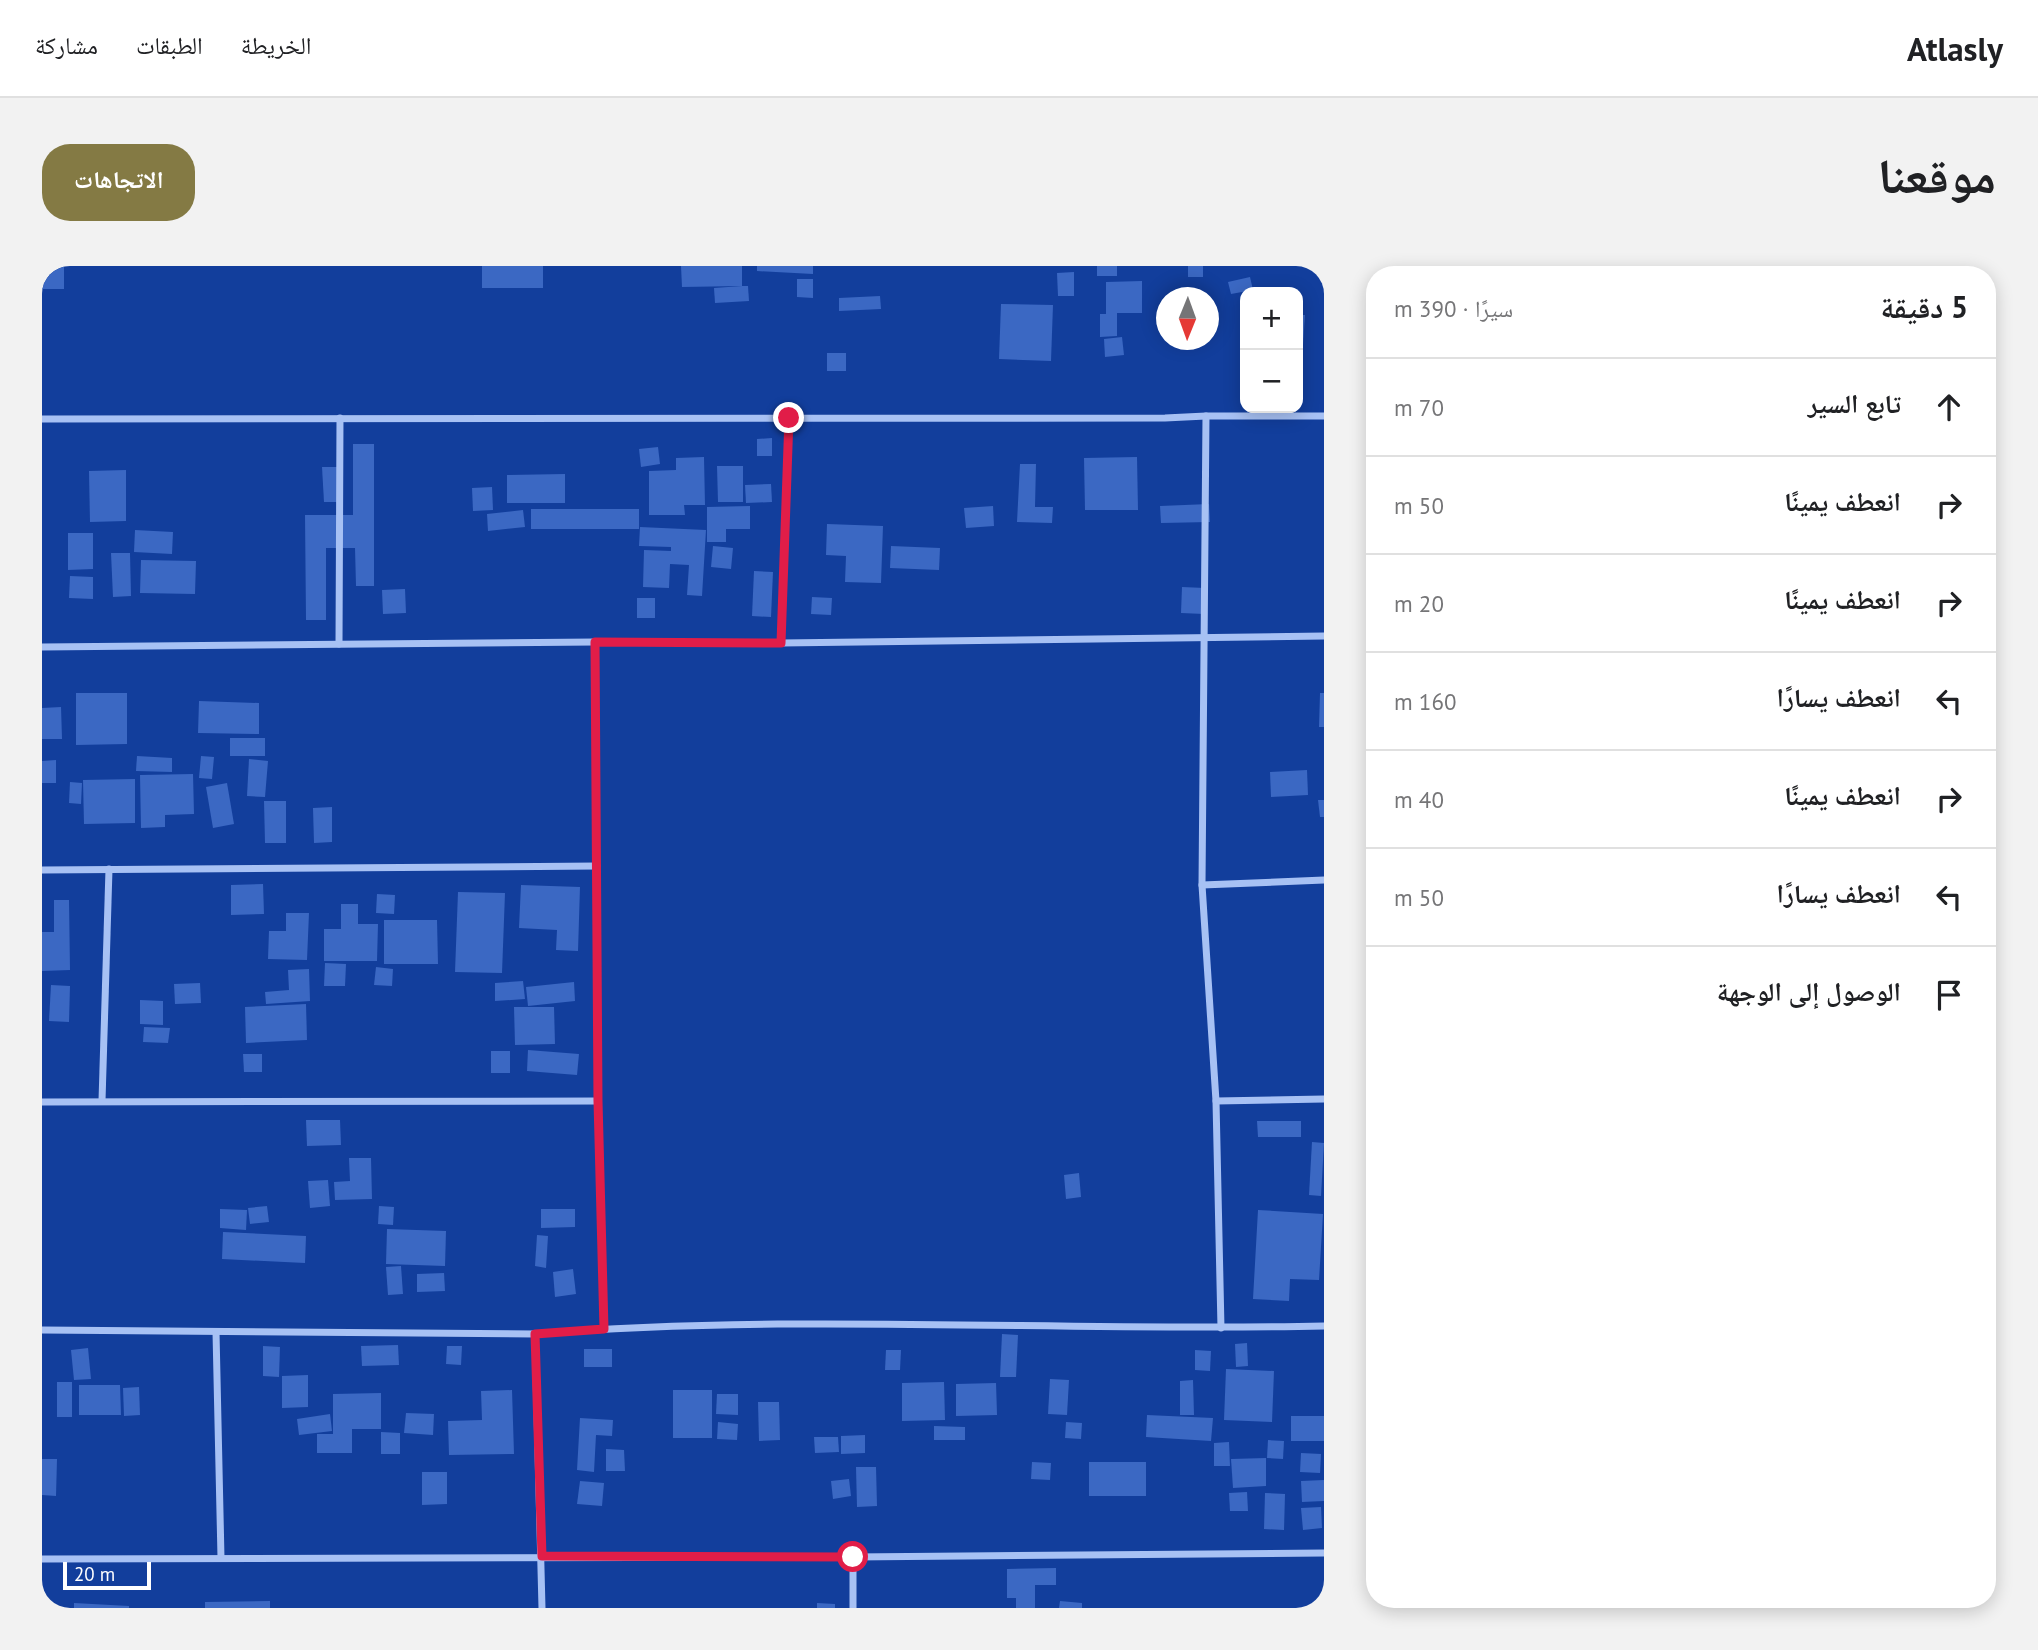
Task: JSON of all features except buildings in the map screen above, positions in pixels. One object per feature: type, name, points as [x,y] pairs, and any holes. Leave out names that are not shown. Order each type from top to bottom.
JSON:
[{"type":"street","points":[[1206,416],[1202,885],[1216,1101],[1221,1328]]},
{"type":"street","points":[[42,419],[1324,416]]},
{"type":"street","points":[[339,644],[340,418]]},
{"type":"street","points":[[781,643],[789,418]]},
{"type":"street","points":[[42,647],[781,643],[1324,636]]},
{"type":"street","points":[[595,642],[598,1101],[604,1329]]},
{"type":"street","points":[[42,870],[597,866]]},
{"type":"street","points":[[102,1101],[109,869]]},
{"type":"street","points":[[1202,885],[1324,880]]},
{"type":"street","points":[[1216,1101],[1324,1100]]},
{"type":"street","points":[[42,1102],[598,1101]]},
{"type":"street","points":[[42,1331],[535,1334],[604,1329],[847,1324],[1221,1328],[1324,1326]]},
{"type":"street","points":[[216,1332],[220,1558]]},
{"type":"street","points":[[535,1334],[542,1608]]},
{"type":"street","points":[[42,1559],[853,1557],[1324,1552]]},
{"type":"street","points":[[853,1557],[853,1608]]},
{"type":"route","points":[[789,418],[781,643],[595,642],[598,1101],[604,1329],[535,1334],[542,1556],[853,1557]]}]
